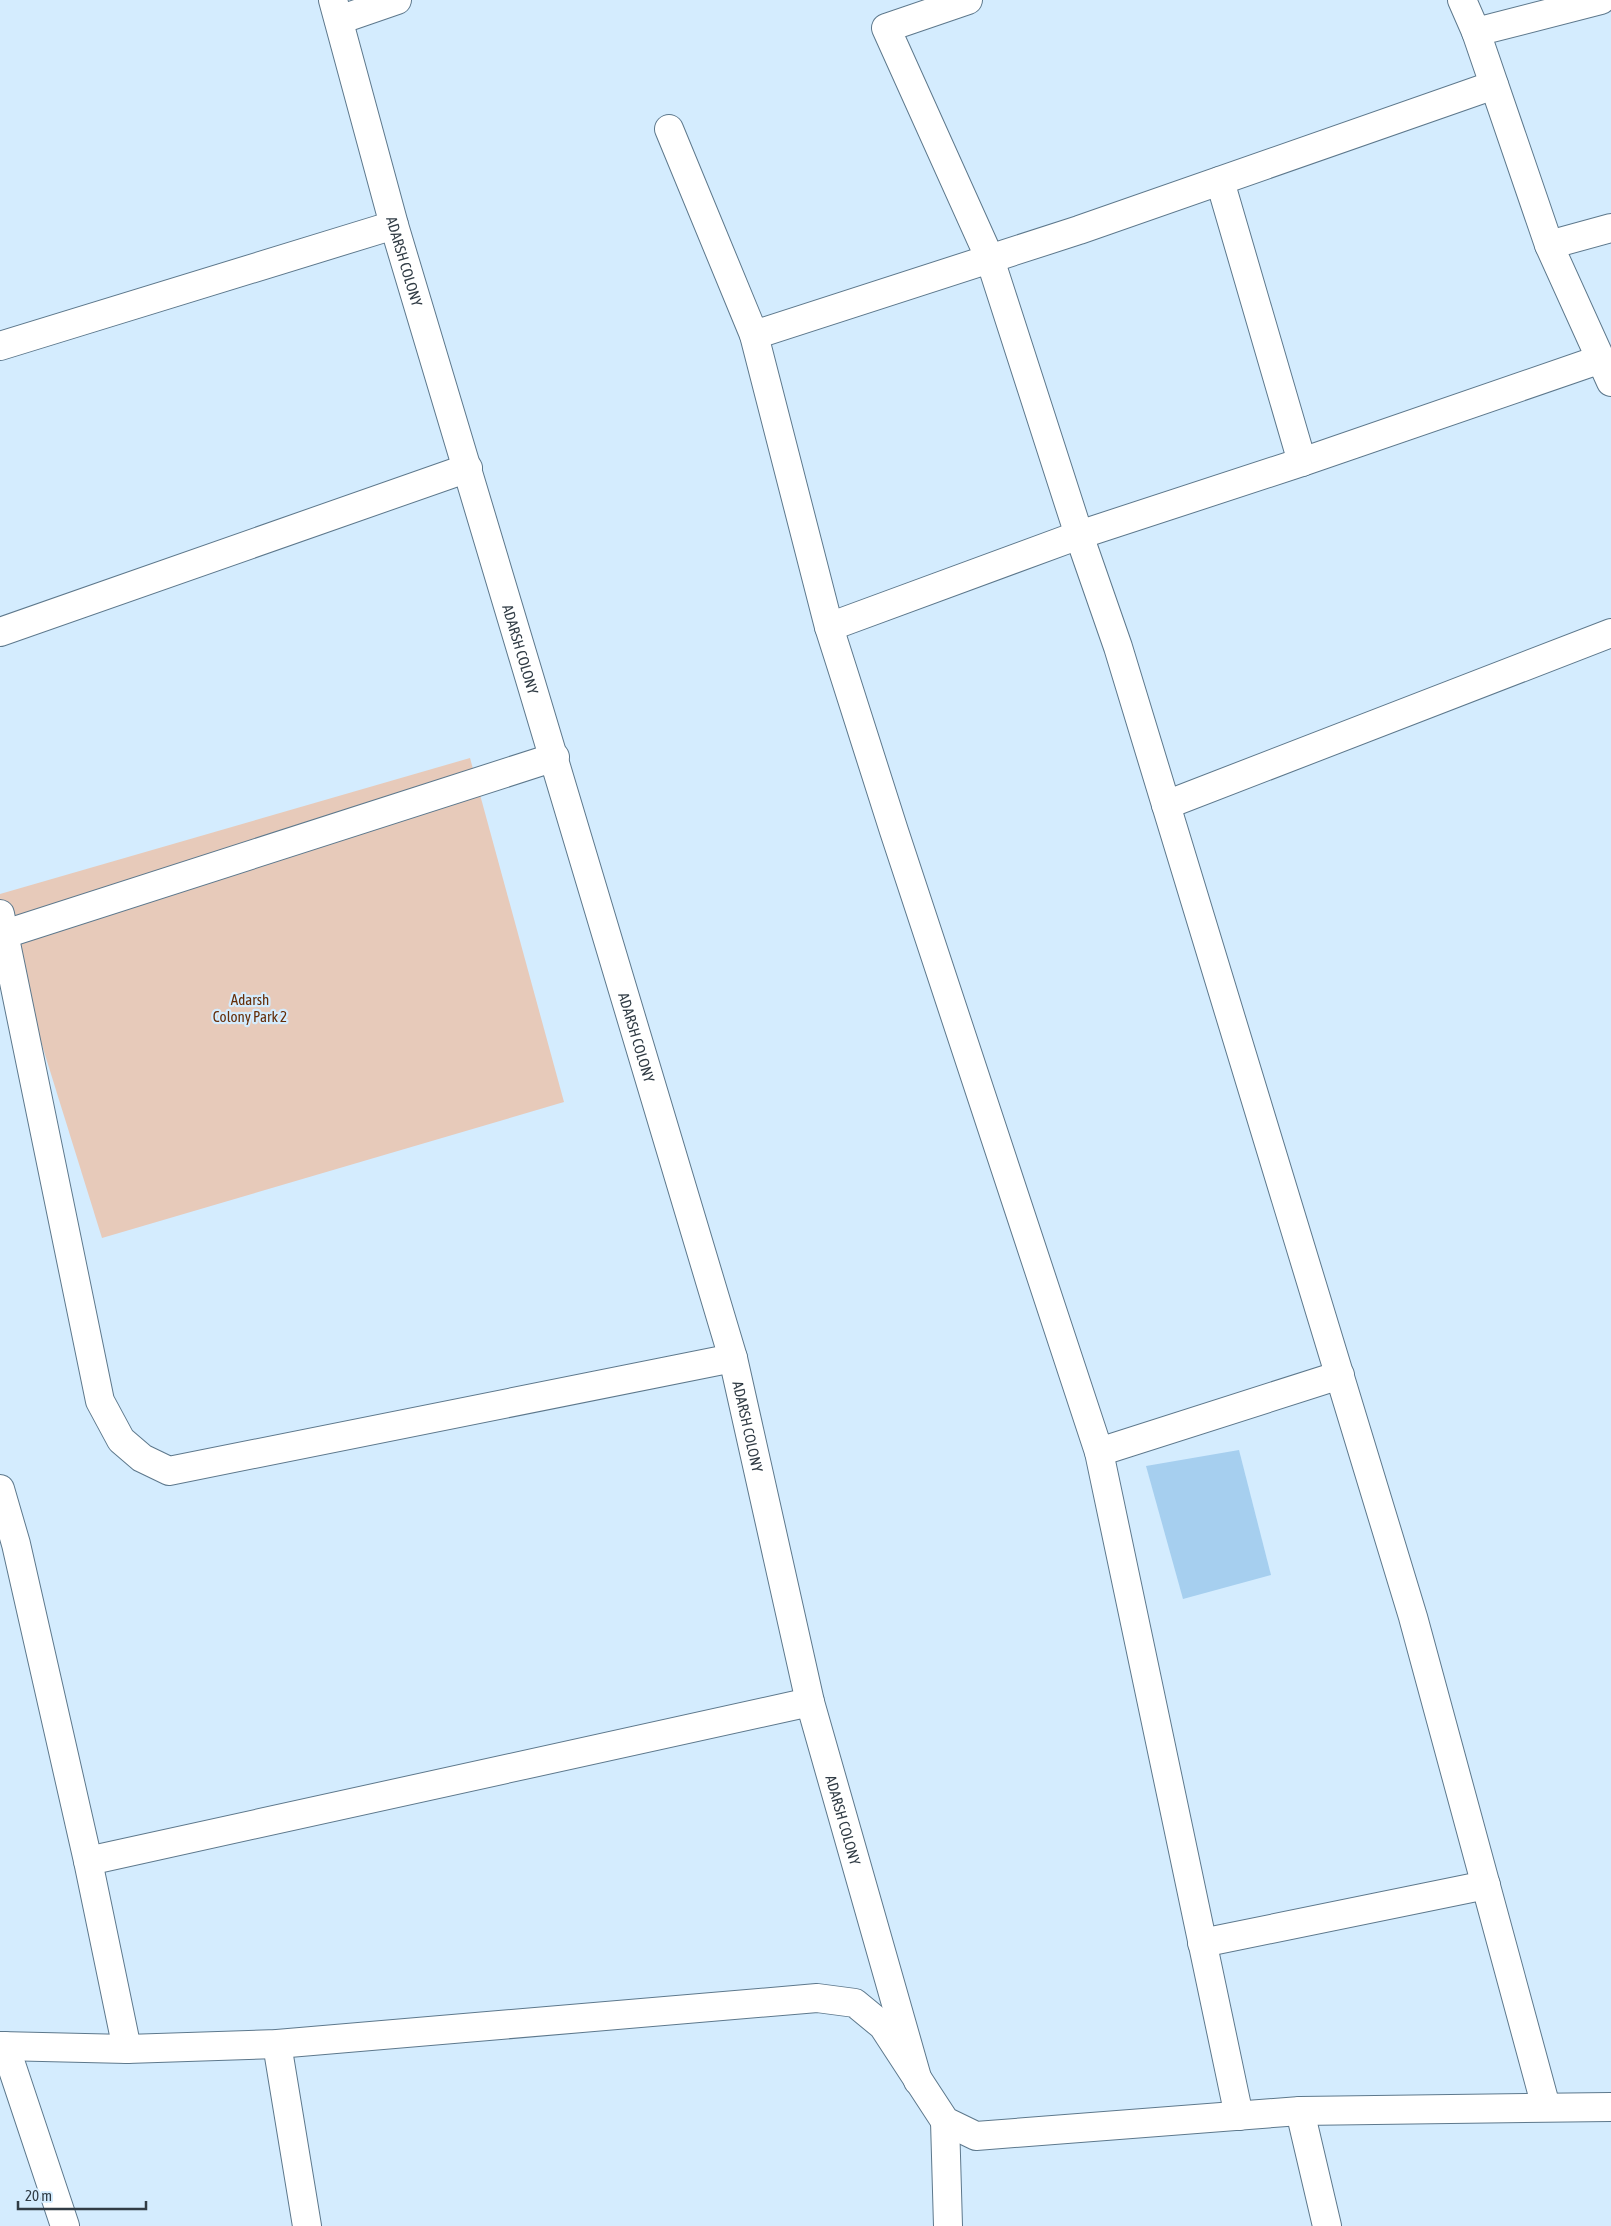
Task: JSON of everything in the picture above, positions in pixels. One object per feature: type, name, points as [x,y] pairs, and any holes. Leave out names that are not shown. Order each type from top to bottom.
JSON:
[{"type":"street","points":[[336,10],[397,0]]},
{"type":"street","points":[[968,0],[886,28],[990,259],[1079,535],[1118,647],[1413,1617],[1546,2107]]},
{"type":"street","points":[[829,627],[1079,535],[1302,462],[1606,371],[1549,245],[1476,32],[1462,0]]},
{"type":"street","points":[[1476,32],[1601,0]]},
{"type":"street","name":"ADARSH COLONY","points":[[336,10],[394,224],[555,757],[733,1358],[810,1702],[918,2081]]},
{"type":"street","points":[[754,335],[990,259],[1494,85]]},
{"type":"street","points":[[669,129],[754,335],[829,627],[900,850],[1099,1452],[1239,2116]]},
{"type":"street","points":[[1220,180],[1302,462]]},
{"type":"street","points":[[0,346],[394,224]]},
{"type":"street","points":[[1549,245],[1611,228]]},
{"type":"street","points":[[0,632],[468,468]]},
{"type":"street","points":[[1166,805],[1611,633]]},
{"type":"street","points":[[555,757],[2,924],[100,1401],[121,1440],[142,1458],[169,1471],[733,1358]]},
{"type":"street","points":[[1099,1452],[1340,1375]]},
{"type":"street","points":[[0,1489],[16,1544],[88,1861],[127,2049]]},
{"type":"street","points":[[88,1861],[810,1702]]},
{"type":"street","points":[[1202,1943],[1486,1885]]},
{"type":"street","points":[[66,2226],[2,2046],[127,2049],[277,2044],[817,1998],[855,2004],[883,2026],[945,2121],[976,2136],[1300,2111],[1611,2107]]},
{"type":"street","points":[[277,2044],[308,2226]]},
{"type":"street","points":[[1300,2111],[1327,2226]]},
{"type":"street","points":[[945,2121],[948,2226]]},
{"type":"green space","name":"Adarsh Colony Park 2","points":[[470,758],[564,1102],[102,1238],[0,910],[0,894]]},
{"type":"building","points":[[1239,1450],[1271,1575],[1183,1599],[1146,1466]]}]
